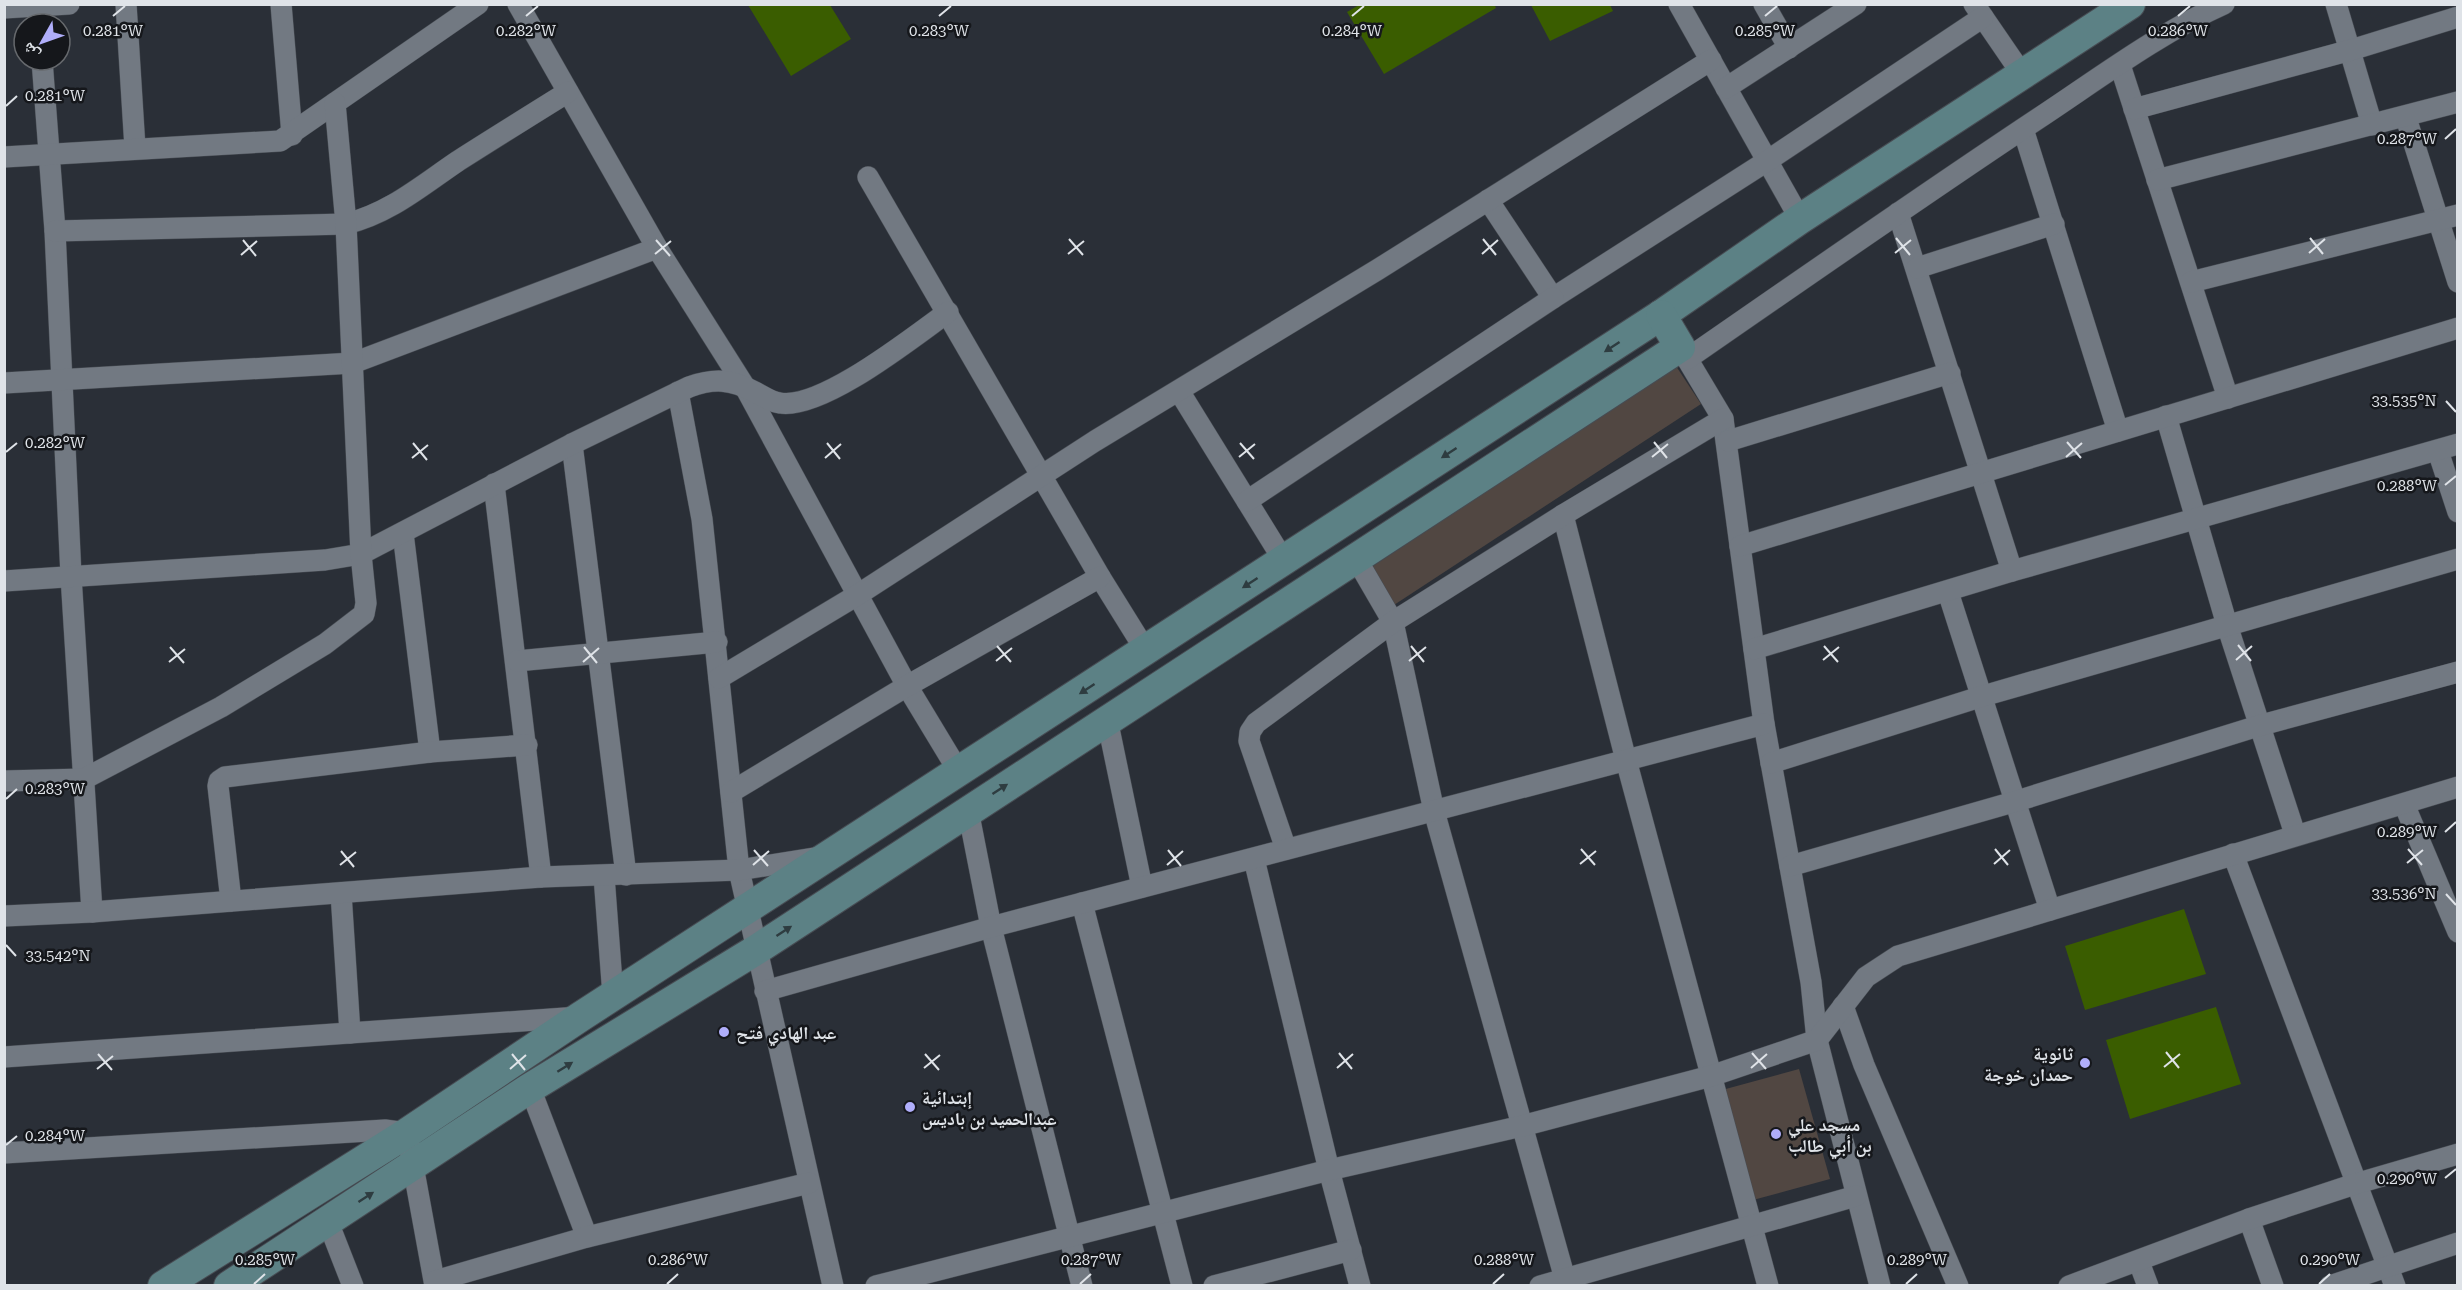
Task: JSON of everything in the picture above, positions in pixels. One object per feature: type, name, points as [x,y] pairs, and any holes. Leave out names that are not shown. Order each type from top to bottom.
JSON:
[{"type":"main road","points":[[163,1286],[407,1132],[827,856],[1146,651],[1661,315],[1800,219],[2130,4]]},
{"type":"main road","points":[[229,1286],[530,1088],[756,950],[1107,719],[1683,353],[1661,315]]},
{"type":"street","points":[[4,8],[40,12],[69,4]]},
{"type":"street","points":[[126,4],[135,148]]},
{"type":"street","points":[[281,4],[292,135]]},
{"type":"street","points":[[4,157],[280,141],[292,135],[478,4]]},
{"type":"street","points":[[518,4],[657,248],[745,387],[907,686],[959,772]]},
{"type":"street","points":[[1679,4],[1800,219]]},
{"type":"street","points":[[1764,4],[1789,48]]},
{"type":"street","points":[[1726,88],[1856,4]]},
{"type":"street","points":[[1880,1286],[1817,1040],[1810,982],[1764,724],[1728,441],[1723,419],[1683,353],[2120,65],[2206,12],[2224,4]]},
{"type":"street","points":[[2336,4],[2372,124]]},
{"type":"street","points":[[1247,501],[1552,298],[1767,161],[1979,11],[2022,74]]},
{"type":"street","points":[[2134,108],[2351,50],[2457,17]]},
{"type":"street","points":[[719,678],[859,594],[1042,475],[1711,60]]},
{"type":"street","points":[[2120,65],[2228,398]]},
{"type":"street","points":[[43,72],[55,231],[60,379],[92,912]]},
{"type":"street","points":[[55,231],[346,224],[371,218],[392,207],[456,162],[568,92]]},
{"type":"street","points":[[2157,180],[2372,124],[2406,118],[2457,102]]},
{"type":"street","points":[[4,781],[84,779],[221,707],[358,621],[366,609],[361,554],[346,224],[335,103]]},
{"type":"street","points":[[2406,118],[2449,218],[2457,282]]},
{"type":"street","points":[[2023,129],[2118,431]]},
{"type":"street","points":[[868,177],[1100,577],[1146,651]]},
{"type":"street","points":[[1488,200],[1552,298]]},
{"type":"street","points":[[1898,213],[2012,572]]},
{"type":"street","points":[[2191,282],[2449,218]]},
{"type":"street","points":[[1917,268],[2054,224]]},
{"type":"street","points":[[4,383],[352,363],[657,248]]},
{"type":"street","points":[[4,581],[325,560],[361,554],[572,444],[678,392],[707,381],[724,380],[779,403],[792,404],[817,397],[908,342],[948,312]]},
{"type":"street","points":[[1740,546],[2457,328]]},
{"type":"street","points":[[1728,441],[1950,373]]},
{"type":"street","points":[[1179,391],[1284,561]]},
{"type":"street","points":[[678,392],[702,519],[717,642],[738,870],[832,1286]]},
{"type":"street","points":[[2166,416],[2198,517],[2227,625],[2258,726],[2295,834]]},
{"type":"street","points":[[1286,849],[1252,752],[1250,732],[1256,723],[1393,622],[1563,515],[1723,419]]},
{"type":"street","points":[[572,444],[626,875]]},
{"type":"street","points":[[1754,649],[2198,517],[2448,447],[2457,512]]},
{"type":"street","points":[[494,484],[517,661],[541,877]]},
{"type":"street","points":[[1563,515],[1626,760],[1768,1286]]},
{"type":"street","points":[[404,532],[430,752]]},
{"type":"street","points":[[1771,763],[1983,696],[2457,559]]},
{"type":"street","points":[[1357,560],[1393,622],[1434,811],[1567,1282]]},
{"type":"street","points":[[731,792],[907,686],[1100,577]]},
{"type":"street","points":[[1948,592],[2017,801],[2050,910]]},
{"type":"street","points":[[517,661],[717,642]]},
{"type":"street","points":[[1790,866],[2017,801],[2258,726],[2457,672]]},
{"type":"street","points":[[1107,719],[1142,887]]},
{"type":"street","points":[[765,991],[991,927],[1764,724]]},
{"type":"street","points":[[231,902],[218,786],[221,779],[430,752],[527,745]]},
{"type":"street","points":[[876,1286],[1071,1238],[1329,1170],[1522,1125],[1711,1076],[1817,1040],[1856,987],[1875,969],[1898,956],[2295,834],[2457,787]]},
{"type":"street","points":[[2404,804],[2457,932]]},
{"type":"street","points":[[968,810],[991,927],[1083,1286]]},
{"type":"street","points":[[2234,854],[2355,1184],[2389,1265],[2395,1286]]},
{"type":"street","points":[[4,916],[231,902],[541,877],[738,870],[827,856]]},
{"type":"street","points":[[1254,859],[1329,1170],[1360,1286]]},
{"type":"street","points":[[604,876],[613,996]]},
{"type":"street","points":[[341,893],[350,1033]]},
{"type":"street","points":[[1082,903],[1182,1286]]},
{"type":"street","points":[[1843,1006],[1864,1065],[1958,1286]]},
{"type":"street","points":[[4,1057],[580,1017]]},
{"type":"street","points":[[530,1088],[587,1237]]},
{"type":"street","points":[[4,1153],[373,1131],[407,1132],[415,1165],[435,1283],[587,1237],[809,1183]]},
{"type":"street","points":[[2069,1286],[2139,1262],[2249,1219],[2457,1154]]},
{"type":"street","points":[[1540,1286],[1567,1282],[1753,1224],[1856,1196]]},
{"type":"street","points":[[2249,1219],[2273,1286]]},
{"type":"street","points":[[328,1222],[353,1286]]},
{"type":"street","points":[[2330,1286],[2457,1243]]},
{"type":"street","points":[[1214,1286],[1351,1250]]},
{"type":"street","points":[[2139,1262],[2148,1286]]},
{"type":"green space","points":[[1494,4],[1496,8],[1384,74],[1347,12],[1359,5]]},
{"type":"green space","points":[[748,5],[830,5],[851,39],[791,76]]},
{"type":"green space","points":[[1531,5],[1610,5],[1613,11],[1550,41]]},
{"type":"green space","points":[[2184,909],[2206,974],[2085,1010],[2065,946]]},
{"type":"green space","points":[[2216,1007],[2241,1084],[2130,1119],[2106,1040]]},
{"type":"building","points":[[1676,366],[1701,404],[1394,605],[1370,568]]},
{"type":"building","name":"مسجد علي بن أبي طالب","points":[[1799,1069],[1830,1179],[1753,1200],[1722,1090]]},
{"type":"place","name":"عبد الهادي فتح","points":[[724,1032]]},
{"type":"place","name":"ثانوية حمدان خوجة","points":[[2085,1063]]},
{"type":"place","name":"إبتدائية عبدالحميد بن باديس","points":[[910,1107]]},
{"type":"place","name":"مسجد علي بن أبي طالب","points":[[1776,1134]]}]
